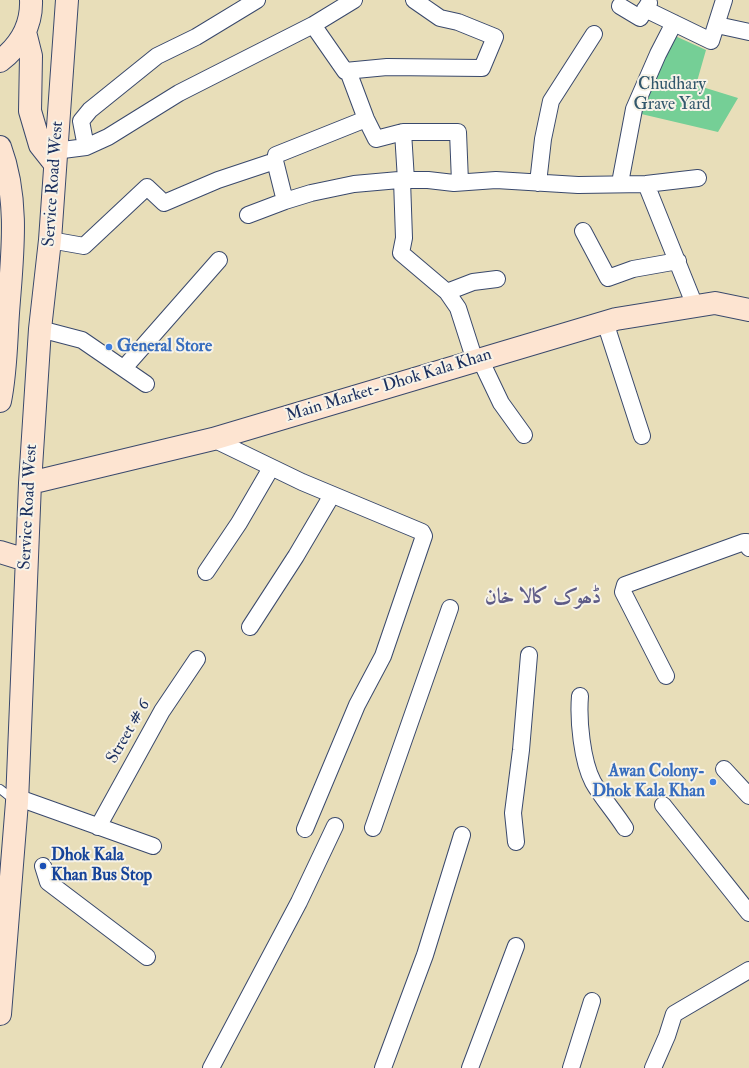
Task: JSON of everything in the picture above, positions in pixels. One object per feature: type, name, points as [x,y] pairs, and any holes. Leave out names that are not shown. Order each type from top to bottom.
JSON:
[{"type":"street","points":[[0,61],[14,48],[25,32],[29,20],[31,0]]},
{"type":"street","name":"Service Road West","points":[[0,1014],[11,796],[40,328],[50,240],[67,0]]},
{"type":"street","points":[[86,147],[81,121],[90,110],[157,56],[196,37],[257,0]]},
{"type":"street","points":[[25,32],[31,56],[30,112],[40,145],[55,157],[86,147],[108,137],[179,93],[313,25],[354,0]]},
{"type":"street","points":[[313,25],[345,71],[387,67],[482,68],[495,37],[458,22],[440,18],[414,0]]},
{"type":"street","points":[[620,6],[640,18],[648,5],[674,23],[711,41],[724,0]]},
{"type":"street","points":[[620,183],[634,109],[658,54],[674,23]]},
{"type":"street","points":[[717,25],[749,32]]},
{"type":"street","points":[[538,183],[543,139],[551,101],[594,34]]},
{"type":"street","points":[[348,71],[366,120],[376,138],[403,132],[458,132],[460,182]]},
{"type":"street","points":[[285,200],[275,161],[276,155],[366,120]]},
{"type":"street","points":[[403,132],[404,238],[401,253],[447,292],[458,308],[478,360],[501,403],[524,435]]},
{"type":"street","points":[[0,147],[10,181],[13,236],[4,373],[0,401]]},
{"type":"street","points":[[50,240],[84,246],[146,187],[164,203],[218,180],[275,161]]},
{"type":"street","points":[[248,215],[285,200],[354,184],[404,180],[460,182],[496,180],[538,183],[646,184],[698,178]]},
{"type":"street","points":[[646,184],[695,306]]},
{"type":"street","points":[[583,231],[608,278],[633,269],[678,261]]},
{"type":"street","points":[[124,368],[219,260]]},
{"type":"street","points":[[447,292],[473,282],[497,280]]},
{"type":"street","name":"Main Market- Dhok Kala Khan","points":[[30,483],[213,438],[616,319],[715,303],[749,310]]},
{"type":"street","points":[[605,322],[642,436]]},
{"type":"street","points":[[40,328],[82,340],[146,384]]},
{"type":"street","points":[[213,438],[271,468],[422,532],[424,540],[383,656],[357,705],[305,829]]},
{"type":"street","points":[[206,572],[271,468]]},
{"type":"street","points":[[250,627],[296,556],[332,495]]},
{"type":"street","points":[[666,676],[623,592],[623,588],[744,542],[747,542],[749,548]]},
{"type":"street","points":[[0,552],[26,560]]},
{"type":"street","points":[[373,828],[450,608]]},
{"type":"street","points":[[516,842],[513,813],[521,750],[529,655]]},
{"type":"street","name":"Street # 6","points":[[98,826],[162,711],[197,659]]},
{"type":"street","points":[[580,696],[579,710],[586,759],[593,781],[625,828]]},
{"type":"street","points":[[724,769],[749,796]]},
{"type":"street","points":[[11,796],[153,846]]},
{"type":"street","points":[[663,805],[749,912]]},
{"type":"street","points":[[210,1068],[296,909],[334,826]]},
{"type":"street","points":[[383,1068],[425,955],[462,835]]},
{"type":"street","points":[[43,866],[48,882],[147,957]]},
{"type":"street","points":[[470,1068],[516,946]]},
{"type":"street","points":[[653,1068],[668,1036],[674,1014],[749,970]]},
{"type":"street","points":[[571,1068],[592,1001]]},
{"type":"green space","name":"Chudhary Grave Yard","points":[[673,35],[706,50],[696,85],[738,98],[718,132],[637,113]]},
{"type":"place","name":"General Store","points":[[109,347]]},
{"type":"place","name":"Awan Colony- Dhok Kala Khan","points":[[713,782]]},
{"type":"place","name":"Dhok Kala Khan Bus Stop","points":[[43,866]]},
{"type":"district","name":"ڈھوک کالا خان","points":[[543,598]]}]
